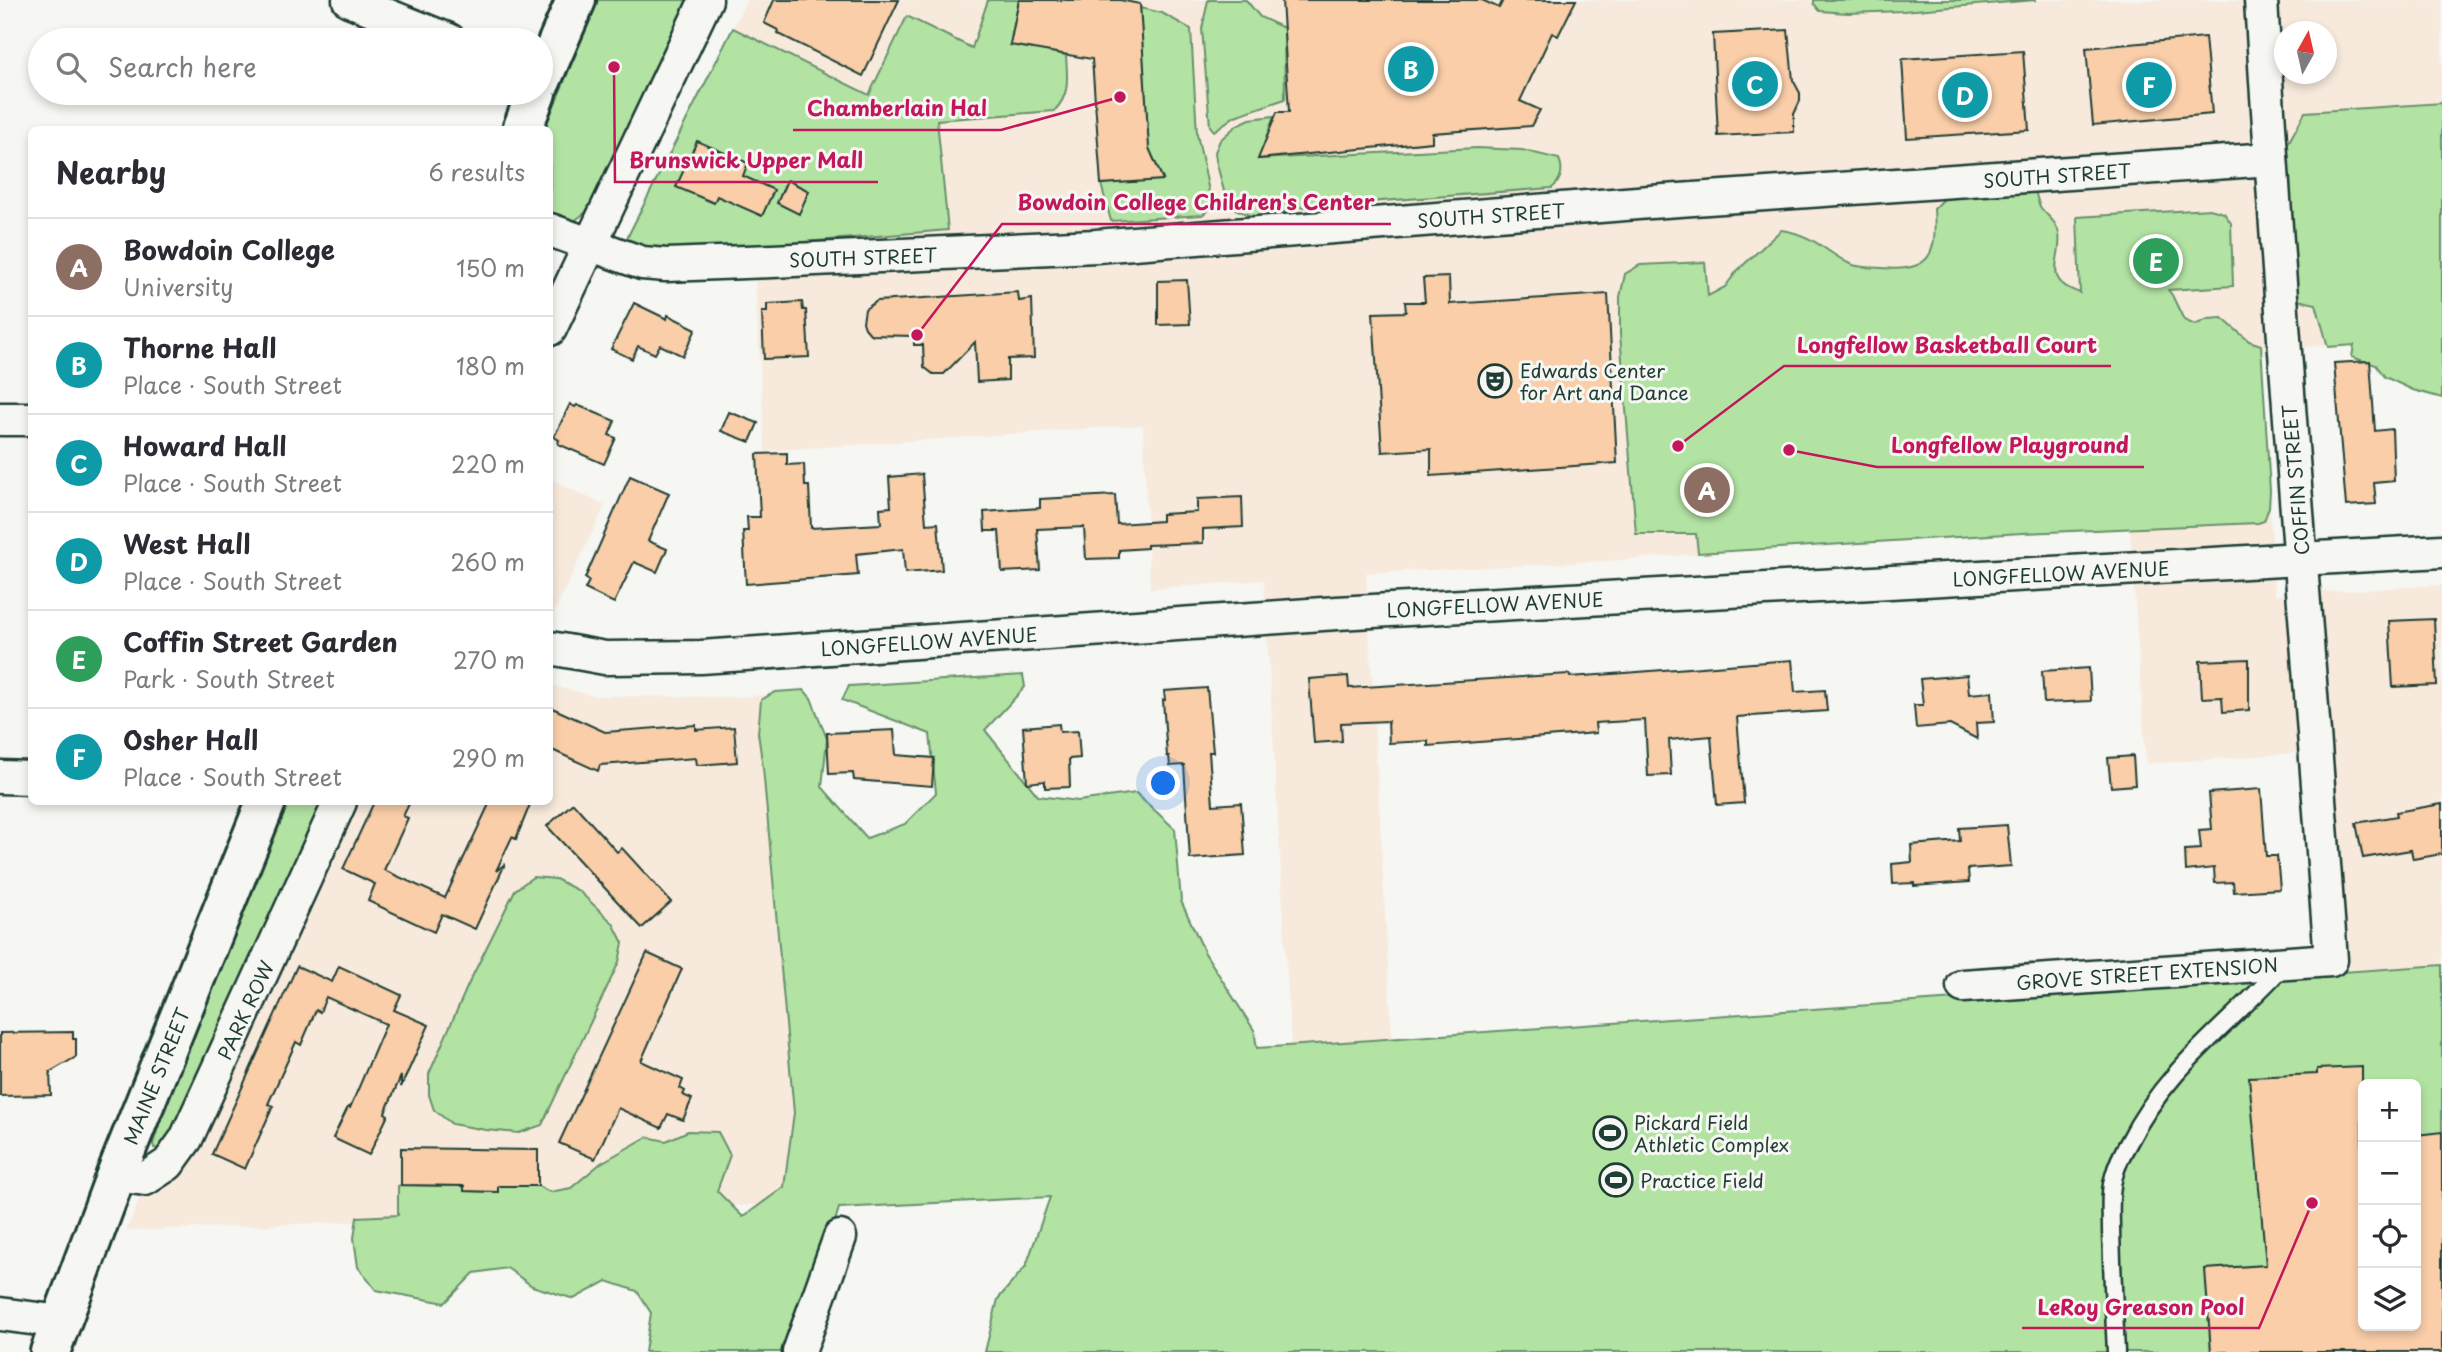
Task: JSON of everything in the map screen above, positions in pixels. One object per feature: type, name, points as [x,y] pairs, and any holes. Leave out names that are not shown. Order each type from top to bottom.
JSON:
[{"type":"street","points":[[349,0],[419,28]]},
{"type":"street","points":[[553,52],[576,0]]},
{"type":"street","points":[[553,323],[706,0]]},
{"type":"street","name":"COFFIN STREET","points":[[2261,0],[2331,960]]},
{"type":"street","points":[[524,126],[531,105]]},
{"type":"street","name":"SOUTH STREET","points":[[553,231],[642,263],[666,265],[815,259],[1109,245],[1650,202],[2271,159]]},
{"type":"street","points":[[0,419],[28,419]]},
{"type":"street","name":"LONGFELLOW AVENUE","points":[[553,649],[605,658],[701,657],[1336,613],[2442,551]]},
{"type":"street","points":[[0,777],[28,778]]},
{"type":"street","name":"MAINE STREET","points":[[56,1337],[116,1175],[265,805]]},
{"type":"street","name":"PARK ROW","points":[[116,1175],[145,1179],[168,1164],[186,1139],[339,805]]},
{"type":"street","name":"GROVE STREET EXTENSION","points":[[1963,986],[2331,960]]},
{"type":"street","points":[[799,1352],[840,1237]]},
{"type":"street","points":[[0,1314],[56,1337]]},
{"type":"lane","points":[[2116,1352],[2111,1206],[2113,1177],[2122,1154],[2140,1119],[2169,1080],[2213,1032],[2259,993],[2286,963]]},
{"type":"shaded area","points":[[747,0],[2442,0],[2442,338],[2261,350],[2275,595],[2442,585],[2442,965],[2346,972],[2327,751],[2146,764],[2130,529],[1891,540],[1607,561],[1366,573],[1392,1038],[1291,1046],[1264,580],[1150,589],[1143,425],[765,451],[753,246],[624,244]]},
{"type":"shaded area","points":[[553,480],[605,506],[553,614]]},
{"type":"shaded area","points":[[553,686],[594,696],[770,695],[803,1203],[126,1231],[143,1191],[195,1155],[315,902],[358,805],[553,805]]},
{"type":"green space","points":[[598,0],[692,0],[586,212],[573,222],[553,219],[553,126],[546,126]]},
{"type":"green space","points":[[988,0],[1019,0],[1010,44],[1066,55],[1066,92],[1054,111],[937,120],[948,230],[685,252],[646,251],[624,244],[733,28],[869,95],[907,16],[972,48]]},
{"type":"green space","points":[[1208,0],[1246,0],[1260,17],[1284,28],[1285,99],[1235,116],[1214,131],[1210,126],[1202,29]]},
{"type":"green space","points":[[1814,0],[2036,0],[1848,13],[1820,11]]},
{"type":"green space","points":[[1140,8],[1162,13],[1191,29],[1197,134],[1211,201],[1209,210],[1202,215],[1111,221],[1101,184],[1163,179],[1144,138],[1148,138]]},
{"type":"green space","points":[[2442,103],[2442,398],[2413,390],[2385,377],[2376,365],[2352,357],[2354,345],[2328,347],[2316,304],[2293,299],[2283,153],[2305,112]]},
{"type":"green space","points":[[1274,116],[1259,159],[1477,148],[1522,150],[1559,159],[1561,175],[1552,188],[1290,208],[1278,217],[1251,216],[1235,209],[1226,199],[1215,152],[1220,140],[1237,125],[1250,119]]},
{"type":"green space","points":[[2033,187],[2041,208],[2058,230],[2056,268],[2060,282],[2080,293],[2077,217],[2210,209],[2224,213],[2231,223],[2233,286],[2168,290],[2184,320],[2195,325],[2208,319],[2222,318],[2249,341],[2261,345],[2270,491],[2269,507],[2264,521],[1698,553],[1696,534],[1636,534],[1620,334],[1620,297],[1625,274],[1640,265],[1705,262],[1708,296],[1725,287],[1737,271],[1781,230],[1802,235],[1853,265],[1899,269],[1912,267],[1928,257],[1934,237],[1934,209],[1949,194]]},
{"type":"green space","name":"Pickard Field Athletic Complex","points":[[1023,675],[1025,687],[985,730],[1038,796],[1078,801],[1136,793],[1175,829],[1181,901],[1205,953],[1254,1030],[1257,1048],[2442,965],[2442,1352],[985,1352],[998,1299],[1026,1266],[1050,1197],[839,1208],[796,1352],[645,1352],[651,1313],[637,1291],[607,1281],[574,1299],[532,1286],[507,1268],[474,1273],[445,1303],[376,1290],[358,1267],[354,1238],[357,1217],[398,1215],[398,1186],[401,1185],[464,1186],[464,1191],[497,1192],[498,1186],[538,1186],[550,1192],[571,1188],[601,1163],[647,1137],[666,1141],[688,1131],[718,1132],[730,1155],[717,1191],[743,1217],[784,1187],[794,1113],[758,733],[761,700],[775,692],[804,690],[811,698],[827,739],[822,787],[867,838],[905,824],[936,793],[930,734],[842,700],[849,686]]},
{"type":"green space","points":[[283,805],[324,805],[170,1133],[159,1149],[154,1148],[153,1144]]},
{"type":"green space","points":[[533,877],[556,879],[579,891],[613,923],[623,943],[619,962],[542,1125],[519,1133],[452,1124],[434,1110],[429,1095],[429,1074],[468,985],[515,890]]},
{"type":"building","points":[[774,0],[899,0],[863,76],[777,33],[778,30],[764,23]]},
{"type":"building","points":[[1019,0],[1120,0],[1140,4],[1149,148],[1163,180],[1101,184],[1092,59],[1010,45]]},
{"type":"building","points":[[1282,0],[1482,0],[1499,8],[1503,0],[1576,0],[1558,36],[1552,33],[1520,101],[1540,110],[1531,126],[1432,133],[1432,142],[1258,159],[1277,112],[1289,112]]},
{"type":"building","points":[[1788,30],[1793,80],[1800,93],[1800,101],[1794,114],[1794,132],[1718,136],[1713,34]]},
{"type":"building","points":[[2205,37],[2212,114],[2093,125],[2086,48]]},
{"type":"building","points":[[2023,51],[2029,130],[1907,138],[1902,59]]},
{"type":"building","points":[[697,141],[748,163],[743,176],[774,190],[762,216],[717,196],[714,203],[676,187]]},
{"type":"building","points":[[787,180],[809,191],[799,214],[777,203]]},
{"type":"building","name":"Edwards Center for Art and Dance","points":[[1449,277],[1450,304],[1608,294],[1617,463],[1431,476],[1431,449],[1382,452],[1373,313],[1406,312],[1405,302],[1425,302],[1423,278]]},
{"type":"building","points":[[1187,280],[1190,324],[1158,325],[1158,281]]},
{"type":"building","points":[[1018,292],[1019,301],[1032,299],[1034,358],[1008,359],[1008,380],[977,382],[975,342],[944,374],[933,374],[924,367],[923,345],[914,345],[914,336],[871,335],[863,322],[865,309],[877,301]]},
{"type":"building","points":[[802,302],[803,310],[806,310],[809,357],[764,359],[762,312],[767,312],[767,304]]},
{"type":"building","points":[[634,303],[696,329],[683,356],[660,345],[655,354],[638,346],[632,359],[611,349]]},
{"type":"building","points":[[2370,361],[2375,431],[2392,429],[2394,481],[2374,483],[2376,504],[2346,506],[2334,363]]},
{"type":"building","points":[[570,404],[615,421],[609,435],[616,438],[604,464],[558,444],[559,440],[554,437]]},
{"type":"building","points":[[729,412],[758,423],[750,442],[721,431]]},
{"type":"building","points":[[787,453],[787,465],[804,464],[805,486],[809,486],[811,528],[881,524],[880,508],[891,507],[889,477],[922,474],[926,524],[938,523],[942,570],[905,573],[903,549],[856,554],[858,575],[746,584],[743,531],[748,531],[747,517],[760,517],[757,454]]},
{"type":"building","points":[[630,476],[669,493],[648,541],[667,549],[657,572],[634,562],[614,603],[585,589],[589,581],[585,578]]},
{"type":"building","points":[[1115,495],[1117,524],[1162,521],[1162,514],[1197,512],[1197,499],[1242,497],[1243,527],[1203,529],[1203,543],[1147,545],[1147,548],[1119,550],[1119,558],[1086,559],[1084,527],[1037,529],[1040,570],[1002,572],[999,531],[985,531],[984,512],[1040,508],[1040,499]]},
{"type":"building","points":[[2434,619],[2437,685],[2393,687],[2389,621]]},
{"type":"building","points":[[2249,659],[2249,710],[2223,712],[2222,697],[2202,698],[2200,661]]},
{"type":"building","points":[[1792,660],[1795,692],[1825,690],[1827,711],[1737,717],[1744,803],[1717,805],[1711,736],[1669,740],[1671,775],[1648,776],[1645,720],[1595,723],[1596,733],[1428,746],[1428,741],[1389,743],[1388,721],[1341,723],[1342,741],[1314,743],[1309,679],[1348,676],[1349,688],[1569,674],[1570,677]]},
{"type":"building","points":[[2089,668],[2091,701],[2044,703],[2042,671]]},
{"type":"building","points":[[1967,675],[1969,694],[1992,692],[1994,722],[1976,723],[1977,739],[1950,725],[1916,728],[1914,705],[1923,705],[1920,679]]},
{"type":"building","points":[[1207,688],[1213,752],[1209,752],[1213,805],[1241,803],[1245,855],[1190,859],[1184,765],[1170,766],[1163,700],[1164,691]]},
{"type":"building","points":[[553,708],[605,732],[696,725],[696,730],[734,727],[737,762],[697,765],[696,758],[600,765],[598,771],[553,750]]},
{"type":"building","points":[[1059,724],[1060,732],[1078,731],[1080,758],[1069,759],[1070,787],[1045,788],[1045,781],[1027,783],[1023,727]]},
{"type":"building","points":[[894,730],[896,755],[934,758],[932,786],[854,780],[853,773],[829,774],[827,733]]},
{"type":"building","points":[[2133,756],[2135,785],[2111,787],[2108,758]]},
{"type":"building","points":[[2261,789],[2266,856],[2277,856],[2280,889],[2234,892],[2233,882],[2215,883],[2214,868],[2186,871],[2185,850],[2201,849],[2199,830],[2212,829],[2209,793]]},
{"type":"building","points":[[573,803],[617,852],[622,848],[671,902],[642,928],[547,826]]},
{"type":"building","points":[[2442,804],[2442,854],[2413,859],[2411,850],[2363,858],[2356,823],[2397,816],[2396,812]]},
{"type":"building","points":[[373,805],[408,805],[403,816],[408,818],[384,870],[445,898],[489,805],[530,805],[516,839],[512,837],[496,871],[505,864],[475,929],[442,914],[434,932],[368,901],[375,884],[343,869]]},
{"type":"building","points":[[2007,825],[2011,866],[1968,869],[1969,882],[1914,886],[1914,883],[1893,884],[1892,864],[1912,862],[1911,845],[1960,841],[1959,828]]},
{"type":"building","points":[[647,953],[682,969],[641,1061],[683,1080],[680,1088],[685,1091],[683,1095],[692,1099],[683,1120],[668,1114],[661,1128],[618,1108],[595,1159],[559,1143]]},
{"type":"building","points":[[297,966],[332,982],[339,966],[401,995],[394,1010],[429,1025],[401,1087],[401,1076],[385,1113],[388,1115],[369,1155],[333,1138],[348,1107],[350,1108],[386,1024],[326,997],[320,1012],[316,1010],[301,1045],[296,1042],[268,1104],[273,1106],[245,1169],[212,1154]]},
{"type":"building","points":[[73,1032],[73,1039],[76,1039],[76,1057],[50,1072],[51,1095],[0,1096],[0,1033]]},
{"type":"building","points":[[2362,1067],[2362,1079],[2358,1079],[2358,1331],[2421,1331],[2421,1134],[2442,1132],[2442,1352],[2211,1352],[2205,1269],[2266,1265],[2249,1077],[2317,1074],[2317,1069]]},
{"type":"building","points":[[401,1148],[538,1150],[538,1186],[498,1186],[498,1192],[464,1191],[464,1186],[401,1185]]},
{"type":"place","name":"Brunswick Upper Mall","points":[[614,67]]},
{"type":"place","name":"Thorne Hall","points":[[1411,69]]},
{"type":"place","name":"Howard Hall","points":[[1755,84]]},
{"type":"place","name":"Osher Hall","points":[[2149,85]]},
{"type":"place","name":"West Hall","points":[[1965,95]]},
{"type":"place","name":"Chamberlain Hal","points":[[1120,97]]},
{"type":"place","name":"Coffin Street Garden","points":[[2156,261]]},
{"type":"place","name":"Bowdoin College Children's Center","points":[[917,335]]},
{"type":"place","name":"Edwards Center for Art and Dance","points":[[1495,381]]},
{"type":"place","name":"Longfellow Basketball Court","points":[[1678,446]]},
{"type":"place","name":"Longfellow Playground","points":[[1789,450]]},
{"type":"place","name":"Bowdoin College","points":[[1707,490]]},
{"type":"place","name":"Pickard Field Athletic Complex","points":[[1610,1133]]},
{"type":"place","name":"Practice Field","points":[[1616,1180]]},
{"type":"place","name":"LeRoy Greason Pool","points":[[2312,1203]]}]
